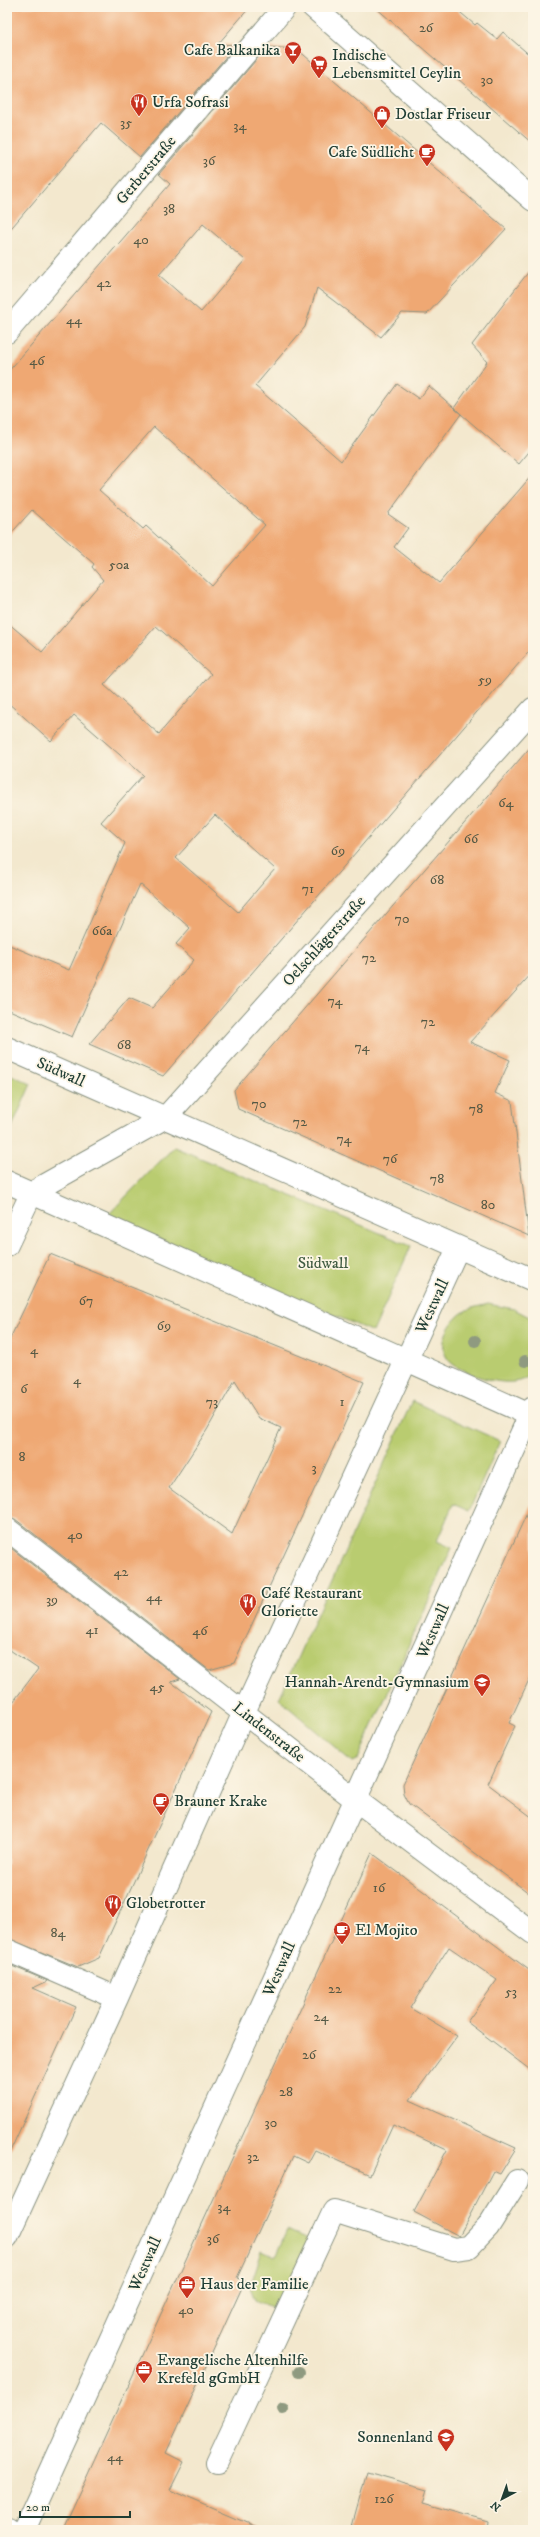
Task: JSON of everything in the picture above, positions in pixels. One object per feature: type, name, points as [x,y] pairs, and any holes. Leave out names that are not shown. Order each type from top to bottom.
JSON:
[{"type":"street","name":"Gerberstraße","points":[[7,332],[285,7]]},
{"type":"street","points":[[313,7],[533,200]]},
{"type":"street","name":"Oelschlägerstraße","points":[[32,1192],[166,1117],[533,709]]},
{"type":"street","name":"Südwall","points":[[7,1048],[533,1280]]},
{"type":"street","points":[[7,1182],[407,1360],[532,1412]]},
{"type":"street","points":[[7,1245],[32,1192]]},
{"type":"street","name":"Westwall","points":[[7,2237],[117,1998],[244,1712],[458,1248]]},
{"type":"street","name":"Westwall","points":[[24,2530],[532,1412]]},
{"type":"street","name":"Lindenstraße","points":[[7,1529],[356,1800],[533,1933]]},
{"type":"street","points":[[7,1950],[117,1998]]},
{"type":"street","points":[[217,2462],[334,2211],[454,2249],[469,2247],[488,2227],[517,2182]]},
{"type":"green space","points":[[7,1073],[31,1084],[7,1138]]},
{"type":"green space","points":[[174,1147],[411,1246],[373,1332],[107,1216]]},
{"type":"green space","points":[[488,1304],[514,1309],[533,1319],[535,1350],[533,1368],[528,1376],[519,1381],[496,1381],[472,1374],[454,1365],[448,1359],[444,1351],[446,1335],[454,1320],[467,1310]]},
{"type":"green space","points":[[412,1401],[500,1441],[469,1511],[453,1504],[437,1541],[452,1548],[358,1759],[352,1762],[279,1699]]},
{"type":"green space","points":[[287,2230],[312,2241],[281,2312],[255,2300],[250,2287],[262,2251],[275,2257]]},
{"type":"building","points":[[7,7],[250,7],[218,44],[236,45],[140,157],[101,123],[7,233]]},
{"type":"building","points":[[375,7],[454,7],[475,25],[477,23],[497,39],[503,32],[533,58],[533,144]]},
{"type":"building","points":[[267,47],[297,49],[506,229],[427,314],[402,313],[381,337],[317,288],[305,327],[255,386],[341,461],[397,384],[419,399],[429,386],[461,414],[388,514],[408,528],[394,547],[439,583],[533,474],[533,647],[163,1076],[89,1044],[129,998],[152,1008],[194,960],[176,944],[190,928],[140,884],[72,1037],[7,1009],[7,944],[69,970],[125,843],[101,822],[143,775],[74,715],[51,741],[7,702],[7,622],[42,652],[103,580],[92,567],[94,564],[32,510],[7,538],[7,373],[170,184],[159,174]],"holes":[[[203,224],[245,260],[201,312],[159,275]],[[154,427],[265,525],[212,586],[146,526],[143,529],[99,490]],[[156,626],[211,674],[159,734],[104,685]],[[215,815],[275,869],[238,912],[176,858]]]},
{"type":"building","points":[[533,266],[533,447],[519,464],[454,408],[487,362],[472,345]]},
{"type":"building","points":[[533,744],[533,972],[470,1042],[510,1060],[495,1093],[512,1101],[529,1236],[238,1109],[234,1090]]},
{"type":"building","points":[[50,1254],[364,1382],[234,1663],[209,1670],[15,1519],[7,1517],[7,1345]],"holes":[[[235,1380],[259,1418],[281,1428],[232,1534],[169,1488],[207,1430]]]},
{"type":"building","name":"Hannah-Arendt-Gymnasium","points":[[533,1500],[533,1671],[509,1723],[515,1726],[488,1784],[533,1818],[533,1896],[409,1804],[404,1794],[403,1784]]},
{"type":"building","points":[[7,1545],[180,1679],[171,1682],[211,1712],[99,1958],[78,1967],[7,1938],[7,1710],[38,1669],[7,1648]]},
{"type":"building","points":[[372,1853],[533,1973],[533,2072],[467,2022],[497,1980],[449,1947],[410,2008],[457,2036],[410,2100],[516,2148],[500,2174],[493,2171],[459,2236],[414,2212],[447,2150],[393,2125],[370,2175],[315,2150],[308,2163],[293,2156],[237,2278],[245,2281],[166,2453],[184,2462],[170,2490],[263,2530],[62,2530]]},
{"type":"building","points":[[7,1964],[48,1981],[33,1988],[76,2007],[7,2158]]},
{"type":"building","points":[[367,2472],[428,2489],[424,2503],[488,2521],[487,2530],[351,2530]]},
{"type":"place","name":"Cafe Balkanika","points":[[293,65]]},
{"type":"place","name":"Indische Lebensmittel Ceylin","points":[[319,79]]},
{"type":"place","name":"Urfa Sofrasi","points":[[139,117]]},
{"type":"place","name":"Dostlar Friseur","points":[[382,129]]},
{"type":"place","name":"Cafe Südlicht","points":[[427,167]]},
{"type":"place","name":"Café Restaurant Gloriette","points":[[248,1617]]},
{"type":"place","name":"Hannah-Arendt-Gymnasium","points":[[482,1697]]},
{"type":"place","name":"Brauner Krake","points":[[161,1816]]},
{"type":"place","name":"Globetrotter","points":[[113,1918]]},
{"type":"place","name":"El Mojito","points":[[342,1945]]},
{"type":"place","name":"Haus der Familie","points":[[187,2299]]},
{"type":"place","name":"Evangelische Altenhilfe Krefeld gGmbH","points":[[144,2384]]},
{"type":"place","name":"Sonnenland","points":[[446,2452]]}]
